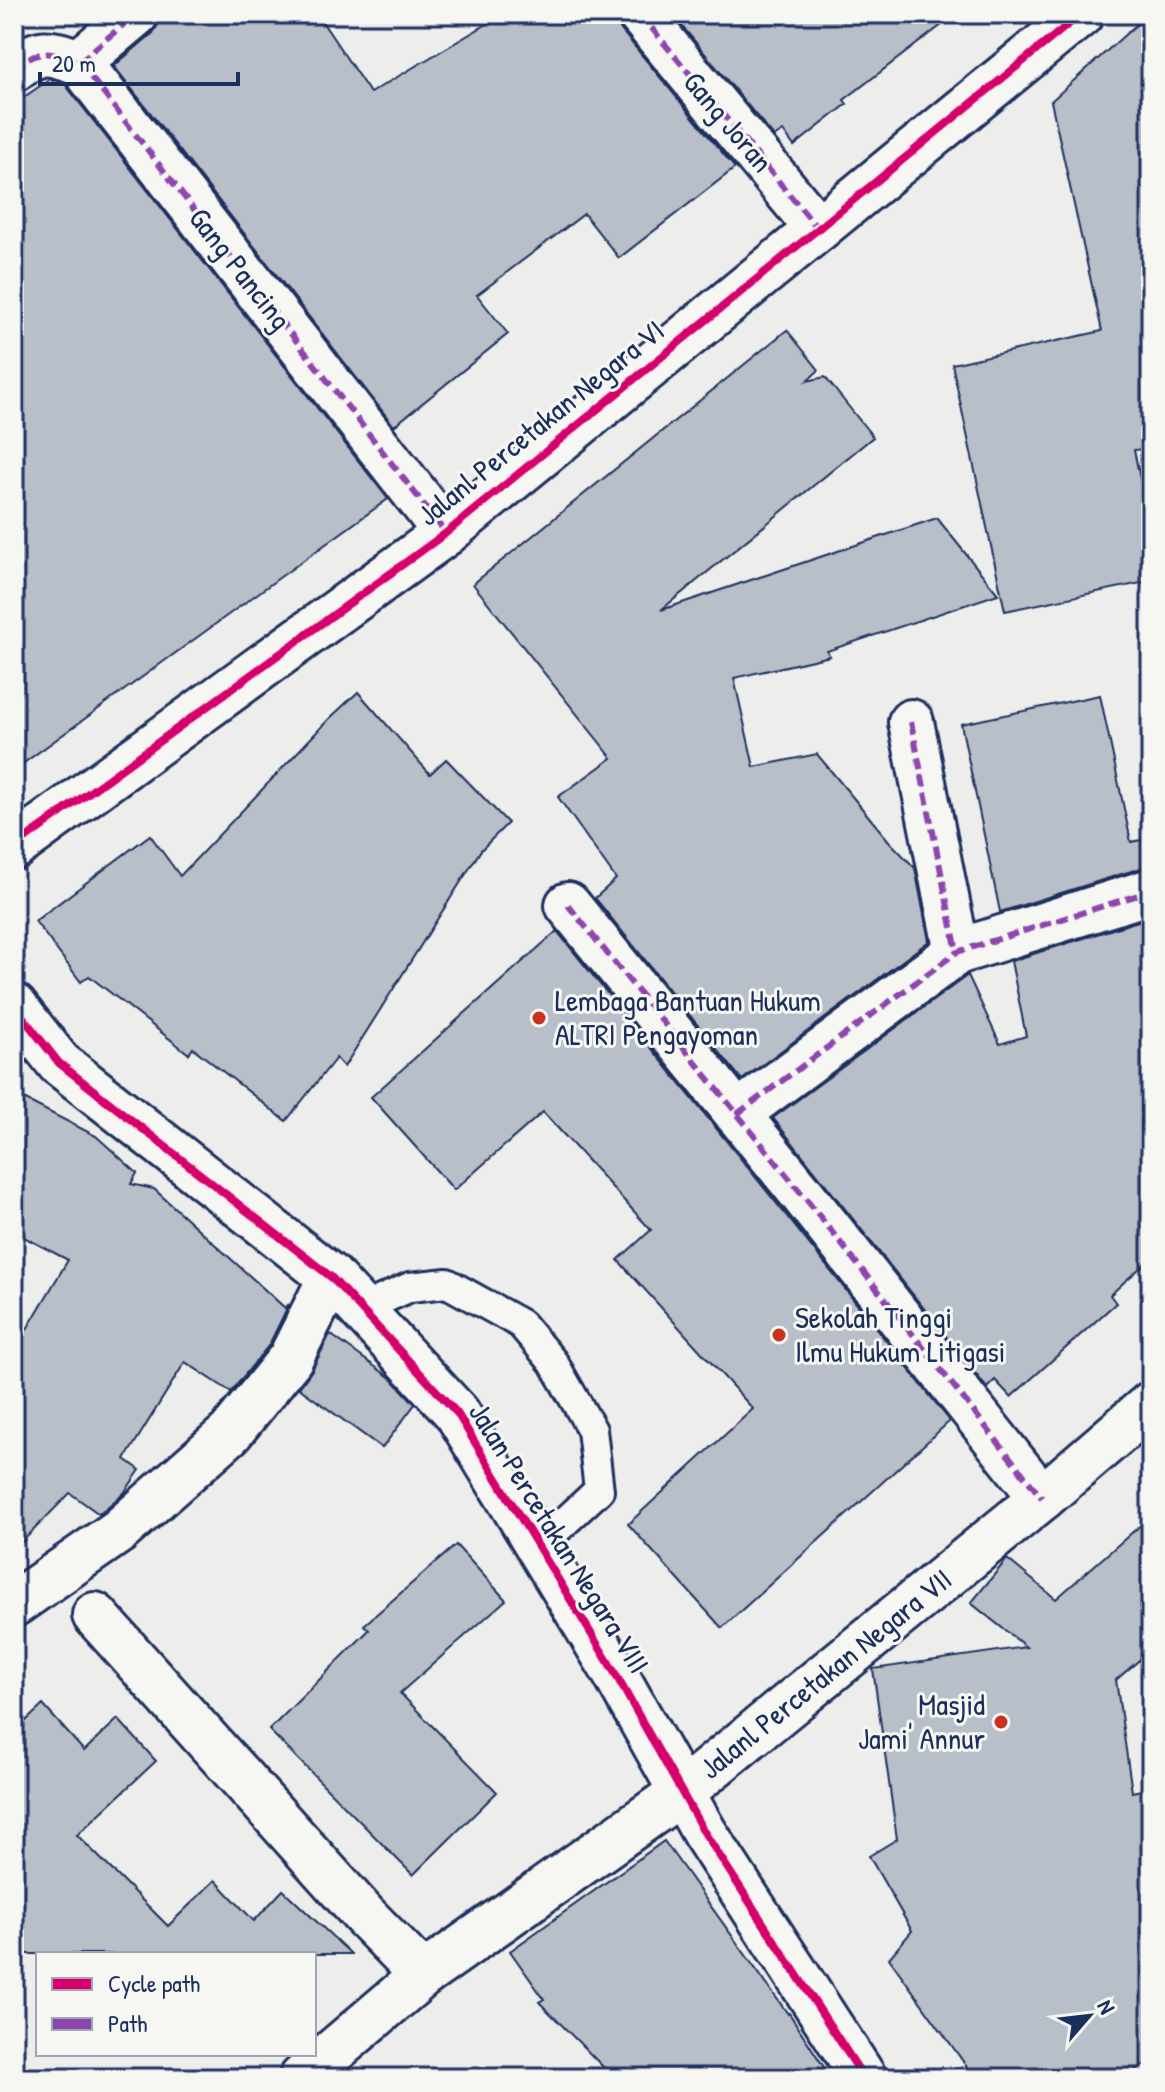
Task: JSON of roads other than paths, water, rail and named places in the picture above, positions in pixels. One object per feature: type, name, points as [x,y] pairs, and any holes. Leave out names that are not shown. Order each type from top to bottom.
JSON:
[{"type":"street","points":[[14,69],[27,59],[49,51],[79,62],[136,14]]},
{"type":"street","name":"Gang Joran","points":[[640,14],[818,229]]},
{"type":"street","name":"Jalanl Percetakan Negara VI","points":[[14,847],[446,533],[1081,14]]},
{"type":"street","name":"Gang Pancing","points":[[79,62],[446,533]]},
{"type":"street","points":[[911,722],[957,952]]},
{"type":"street","points":[[737,1114],[957,952],[1151,891]]},
{"type":"street","points":[[568,905],[1042,1498]]},
{"type":"street","name":"Jalan Percetakan Negara VIII","points":[[14,1006],[59,1063],[331,1277],[457,1413],[612,1668],[704,1832],[864,2078]]},
{"type":"street","points":[[14,1604],[119,1531],[230,1433],[290,1359],[331,1277]]},
{"type":"street","name":"Jalanl Percetakan Negara VII","points":[[302,2078],[423,1975],[682,1792],[1042,1498],[1151,1404]]},
{"type":"street","points":[[95,1615],[364,1915],[423,1975]]},
{"type":"lane","points":[[361,1309],[410,1287],[447,1283],[521,1324],[553,1362],[592,1430],[599,1490],[538,1547]]},
{"type":"place","name":"Lembaga Bantuan Hukum ALTRI Pengayoman","points":[[539,1018]]},
{"type":"place","name":"Sekolah Tinggi Ilmu Hukum Litigasi","points":[[779,1335]]},
{"type":"place","name":"Masjid Jami' Annur","points":[[1001,1722]]}]
